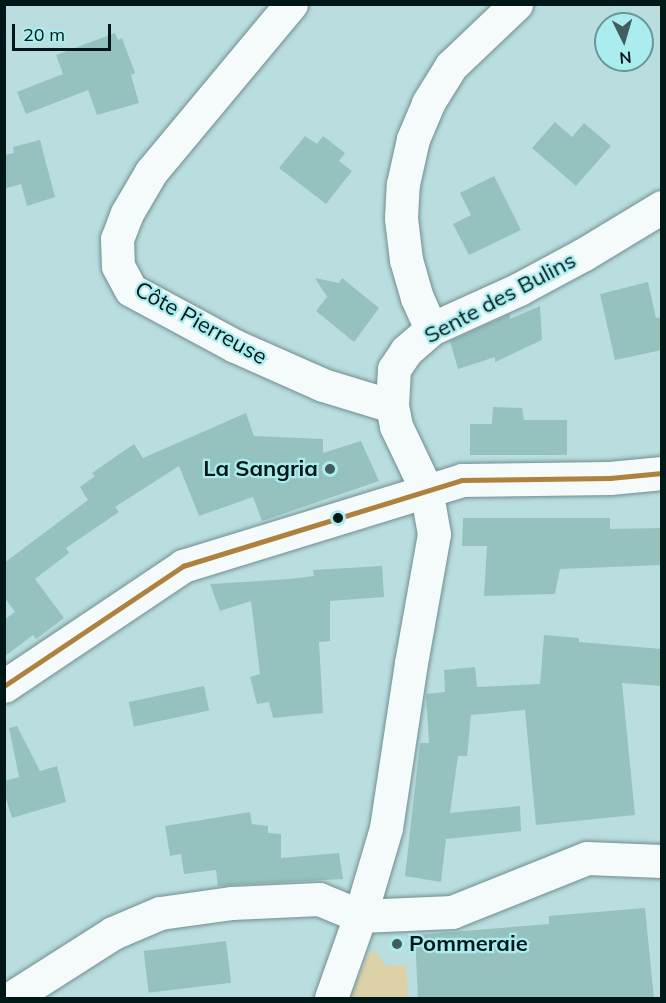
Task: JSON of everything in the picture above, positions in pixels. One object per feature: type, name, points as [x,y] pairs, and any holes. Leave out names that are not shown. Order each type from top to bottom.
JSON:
[{"type":"street","name":"Côte Pierreuse","points":[[291,4],[151,172],[127,213],[117,239],[118,266],[131,290],[235,346],[323,385],[392,406]]},
{"type":"street","points":[[431,329],[417,298],[406,260],[401,218],[403,184],[413,139],[428,103],[451,66],[516,4]]},
{"type":"street","name":"Sente des Bulins","points":[[332,999],[386,828],[411,663],[434,534],[426,489],[396,426],[392,406],[394,369],[406,351],[431,329],[556,269],[662,207]]},
{"type":"street","points":[[4,686],[183,566],[426,489],[473,479],[610,478],[662,473]]},
{"type":"street","points":[[11,999],[113,933],[160,913],[232,903],[319,899],[360,916],[452,912],[587,858],[662,861]]},
{"type":"shaded area","points":[[374,950],[385,965],[406,966],[408,998],[351,998],[367,957]]},
{"type":"building","points":[[115,33],[118,40],[122,38],[135,73],[131,75],[139,103],[97,115],[88,90],[26,114],[17,92],[63,74],[56,55]]},
{"type":"building","points":[[555,122],[572,137],[584,123],[611,146],[576,186],[532,148]]},
{"type":"building","points":[[305,136],[317,144],[323,136],[345,153],[339,161],[352,171],[326,204],[279,168]]},
{"type":"building","points":[[40,140],[55,197],[27,206],[21,184],[4,189],[4,155],[14,153],[13,147]]},
{"type":"building","points":[[494,176],[521,230],[469,255],[453,224],[471,215],[460,193]]},
{"type":"building","points":[[315,278],[339,283],[342,278],[379,308],[354,342],[316,311],[327,297]]},
{"type":"building","points":[[648,282],[656,318],[662,317],[662,350],[615,360],[600,294]]},
{"type":"building","points":[[540,306],[542,340],[495,362],[495,357],[458,369],[450,341],[510,314],[510,319]]},
{"type":"building","points":[[493,407],[522,408],[524,420],[567,420],[567,455],[470,455],[470,424],[492,424]]},
{"type":"building","points":[[246,413],[254,436],[323,439],[323,453],[361,441],[379,481],[262,521],[253,497],[199,516],[179,466],[115,507],[119,512],[66,548],[69,553],[35,579],[64,618],[36,639],[33,635],[4,657],[4,620],[15,612],[4,597],[4,563],[88,500],[80,487],[95,476],[92,473],[134,444],[143,458]]},
{"type":"building","points":[[463,518],[610,518],[610,529],[662,528],[662,565],[560,569],[555,594],[484,596],[487,546],[462,546]]},
{"type":"building","points":[[382,566],[384,597],[330,601],[330,641],[319,642],[323,713],[273,718],[269,702],[257,704],[250,677],[260,674],[251,601],[220,611],[210,584],[290,579],[314,576],[313,570]]},
{"type":"building","points":[[544,635],[579,638],[579,642],[662,649],[662,686],[622,683],[635,815],[536,825],[525,710],[471,715],[467,756],[458,756],[450,813],[520,806],[521,831],[446,839],[441,882],[405,876],[420,743],[429,743],[426,694],[445,692],[444,670],[475,667],[477,687],[540,684]]},
{"type":"building","points":[[204,686],[209,710],[134,726],[129,702]]},
{"type":"building","points":[[17,726],[40,771],[57,766],[66,802],[12,818],[4,792],[4,781],[19,777],[9,728]]},
{"type":"building","points":[[250,812],[252,824],[268,826],[268,833],[281,834],[281,858],[339,853],[343,879],[218,886],[216,870],[184,874],[181,854],[170,856],[165,826]]},
{"type":"building","points":[[645,908],[654,999],[418,999],[415,935],[549,924],[549,916]]},
{"type":"building","points":[[226,941],[231,983],[149,993],[144,951]]},
{"type":"transit line","points":[[4,686],[183,566],[462,480],[610,478],[662,473]]},
{"type":"place","name":"La Sangria","points":[[330,469]]},
{"type":"place","name":"Pommeraie","points":[[397,944]]}]
